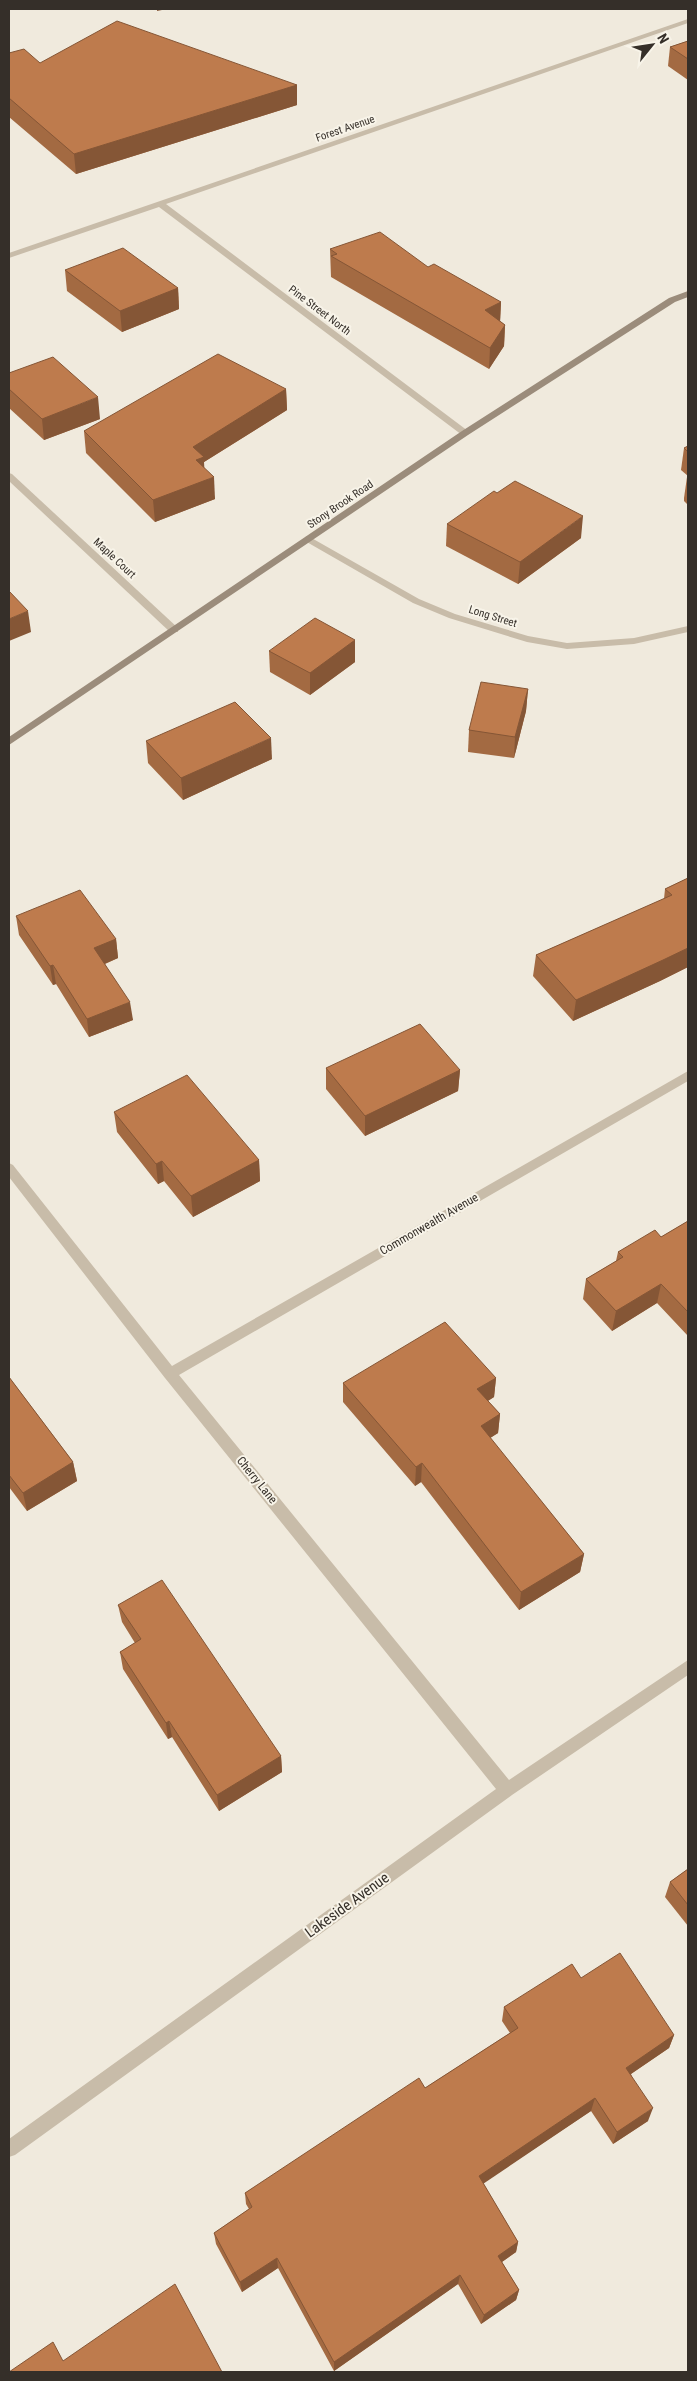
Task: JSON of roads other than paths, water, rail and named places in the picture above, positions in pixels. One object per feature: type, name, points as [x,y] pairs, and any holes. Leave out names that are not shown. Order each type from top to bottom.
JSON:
[{"type":"main road","name":"Stony Brook Road","points":[[9,742],[465,433],[672,300],[688,294]]},
{"type":"street","name":"Forest Avenue","points":[[9,256],[688,21]]},
{"type":"street","name":"Pine Street North","points":[[161,204],[465,433]]},
{"type":"street","name":"Maple Court","points":[[9,476],[174,630]]},
{"type":"street","name":"Long Street","points":[[308,540],[416,601],[452,616],[527,640],[567,646],[634,641],[688,629]]},
{"type":"street","name":"Commonwealth Avenue","points":[[170,1374],[688,1075]]},
{"type":"street","name":"Cherry Lane","points":[[9,1168],[170,1374],[507,1790]]},
{"type":"street","name":"Lakeside Avenue","points":[[9,2149],[507,1790],[688,1667]]}]
